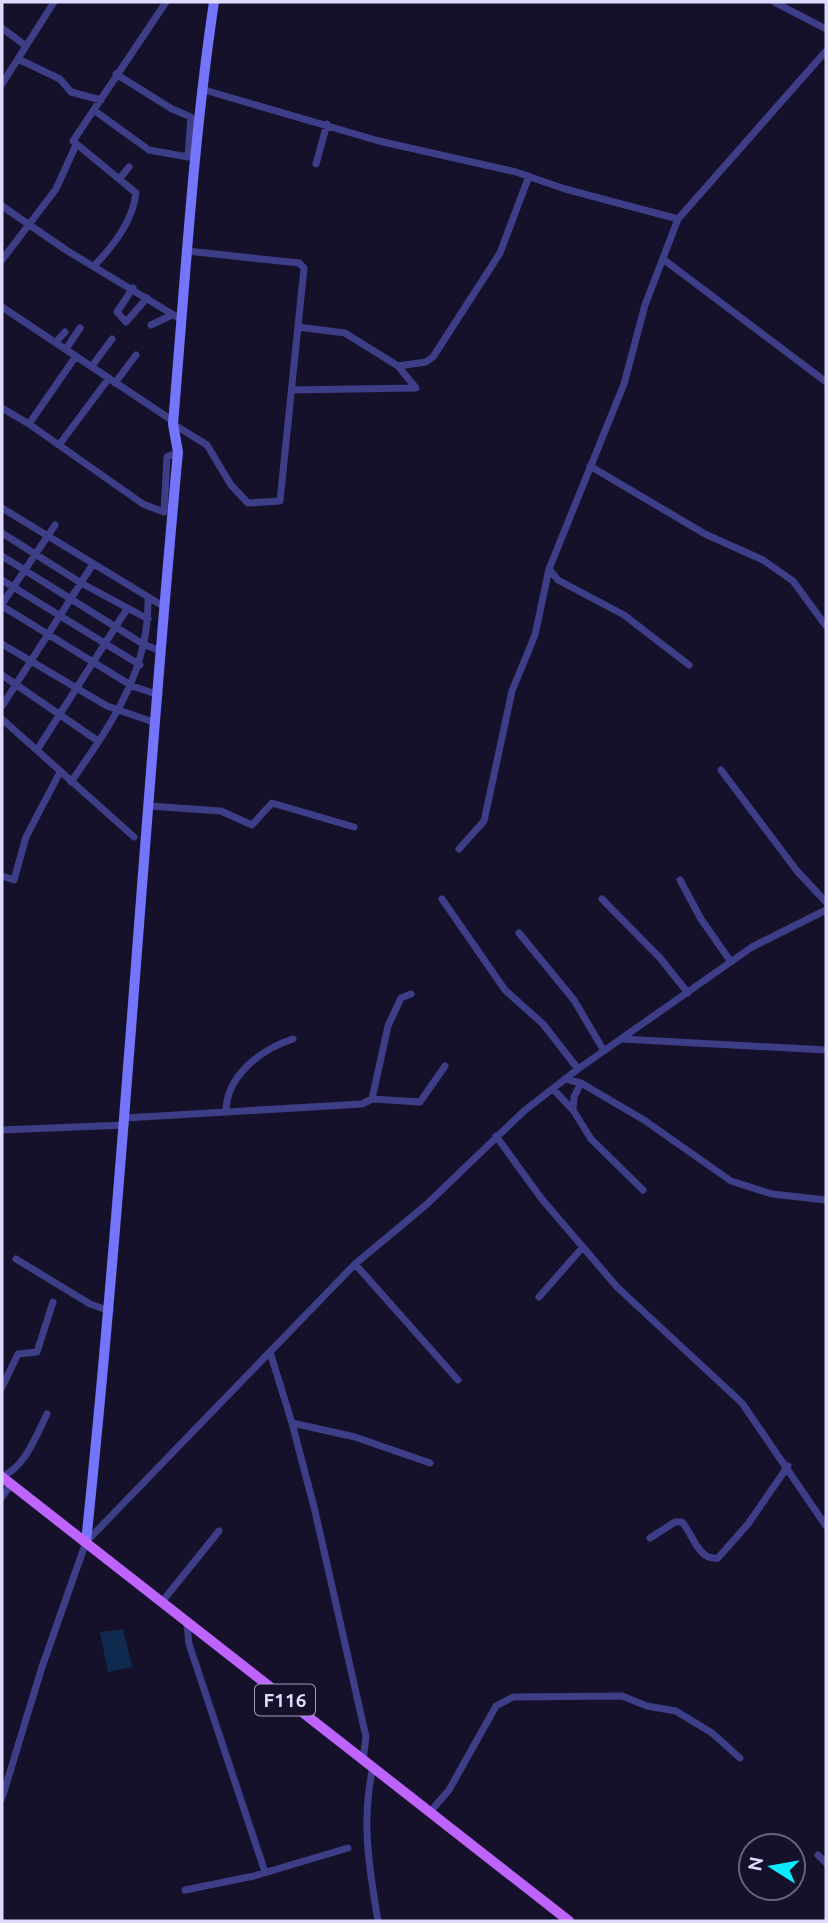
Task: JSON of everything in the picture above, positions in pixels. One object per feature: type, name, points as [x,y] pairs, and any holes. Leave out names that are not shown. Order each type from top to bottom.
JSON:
[{"type":"main road","name":"F116","points":[[5,1479],[160,1604],[569,1921]]},
{"type":"street","points":[[2,84],[54,2]]},
{"type":"street","points":[[94,266],[119,237],[134,206],[136,193],[73,141],[166,2]]},
{"type":"street","points":[[2,1798],[42,1667],[86,1542],[110,1311],[159,695],[163,606],[178,452],[173,423],[177,317],[187,251],[201,89],[214,2]]},
{"type":"street","points":[[774,2],[826,29]]},
{"type":"street","points":[[2,28],[26,46]]},
{"type":"street","points":[[459,849],[484,821],[512,691],[535,635],[548,569],[624,384],[645,305],[678,219],[826,51]]},
{"type":"street","points":[[18,58],[61,79],[71,92],[101,100]]},
{"type":"street","points":[[95,111],[149,150],[188,157],[191,117],[172,110],[116,74]]},
{"type":"street","points":[[201,89],[379,141],[529,176],[565,189],[678,219]]},
{"type":"street","points":[[316,164],[327,124]]},
{"type":"street","points":[[2,260],[26,224],[56,189],[76,145]]},
{"type":"street","points":[[120,178],[129,167]]},
{"type":"street","points":[[398,366],[426,362],[433,357],[500,253],[529,176]]},
{"type":"street","points":[[2,206],[26,224],[177,317]]},
{"type":"street","points":[[2,307],[207,445],[231,485],[248,503],[280,501],[302,265],[187,251]]},
{"type":"street","points":[[663,259],[826,382]]},
{"type":"street","points":[[133,288],[117,312],[126,322],[147,298]]},
{"type":"street","points":[[150,325],[177,317]]},
{"type":"street","points":[[292,390],[416,388],[398,366],[345,333],[298,327]]},
{"type":"street","points":[[66,349],[80,328]]},
{"type":"street","points":[[56,342],[65,332]]},
{"type":"street","points":[[92,366],[112,339]]},
{"type":"street","points":[[59,445],[136,355]]},
{"type":"street","points":[[29,424],[76,356]]},
{"type":"street","points":[[2,408],[138,500],[164,512],[167,457],[178,452]]},
{"type":"street","points":[[590,467],[705,534],[763,560],[793,581],[826,626]]},
{"type":"street","points":[[2,508],[163,606]]},
{"type":"street","points":[[55,525],[2,605],[132,686],[159,695]]},
{"type":"street","points":[[2,533],[82,583],[148,619]]},
{"type":"street","points":[[2,556],[143,644],[161,651]]},
{"type":"street","points":[[2,706],[93,565]]},
{"type":"street","points":[[548,569],[558,580],[624,615],[689,665]]},
{"type":"street","points":[[2,580],[59,618],[140,665]]},
{"type":"street","points":[[71,782],[132,686],[140,665],[148,619],[148,599]]},
{"type":"street","points":[[37,750],[61,717],[76,688],[127,609]]},
{"type":"street","points":[[2,644],[117,710],[156,723]]},
{"type":"street","points":[[2,675],[99,741]]},
{"type":"street","points":[[2,719],[134,837]]},
{"type":"street","points":[[721,771],[797,871],[826,902]]},
{"type":"street","points":[[2,877],[14,880],[18,873],[26,838],[60,772]]},
{"type":"street","points":[[149,806],[211,809],[252,825],[272,803],[354,827]]},
{"type":"street","points":[[680,880],[701,919],[731,962]]},
{"type":"street","points":[[442,899],[505,990],[544,1024],[578,1069]]},
{"type":"street","points":[[602,899],[660,958],[688,993]]},
{"type":"street","points":[[86,1542],[355,1264],[426,1205],[496,1136],[578,1069],[752,947],[826,910]]},
{"type":"street","points":[[519,933],[574,1000],[604,1051]]},
{"type":"street","points":[[372,1100],[387,1026],[401,998],[411,994]]},
{"type":"street","points":[[226,1112],[230,1097],[246,1066],[273,1045],[293,1039]]},
{"type":"street","points":[[621,1039],[826,1050]]},
{"type":"street","points":[[2,1130],[362,1104],[372,1100],[420,1102],[444,1066]]},
{"type":"street","points":[[566,1079],[581,1083],[644,1120],[731,1181],[772,1194],[826,1200]]},
{"type":"street","points":[[573,1110],[574,1097],[581,1083]]},
{"type":"street","points":[[553,1089],[573,1110],[590,1139],[643,1190]]},
{"type":"street","points":[[496,1136],[582,1248],[617,1287],[743,1403],[826,1526]]},
{"type":"street","points":[[539,1297],[582,1248]]},
{"type":"street","points":[[16,1259],[90,1304],[110,1311]]},
{"type":"street","points":[[355,1264],[458,1380]]},
{"type":"street","points":[[2,1387],[18,1354],[37,1352],[53,1301]]},
{"type":"street","points":[[270,1352],[292,1423],[366,1737],[363,1760]]},
{"type":"street","points":[[2,1497],[5,1479],[22,1458],[47,1414]]},
{"type":"street","points":[[292,1423],[355,1437],[430,1463]]},
{"type":"street","points":[[650,1538],[675,1522],[682,1522],[703,1554],[710,1559],[718,1558],[748,1524],[788,1466]]},
{"type":"street","points":[[160,1604],[219,1531]]},
{"type":"street","points":[[187,1624],[189,1644],[265,1872]]},
{"type":"street","points":[[430,1812],[449,1790],[496,1706],[513,1697],[622,1696],[647,1706],[676,1711],[712,1733],[740,1758]]},
{"type":"street","points":[[373,1767],[366,1800],[366,1841],[378,1921]]},
{"type":"street","points":[[185,1890],[210,1887],[348,1848]]},
{"type":"street","points":[[818,1855],[826,1863]]},
{"type":"water","points":[[123,1629],[132,1667],[108,1672],[100,1632]]}]
